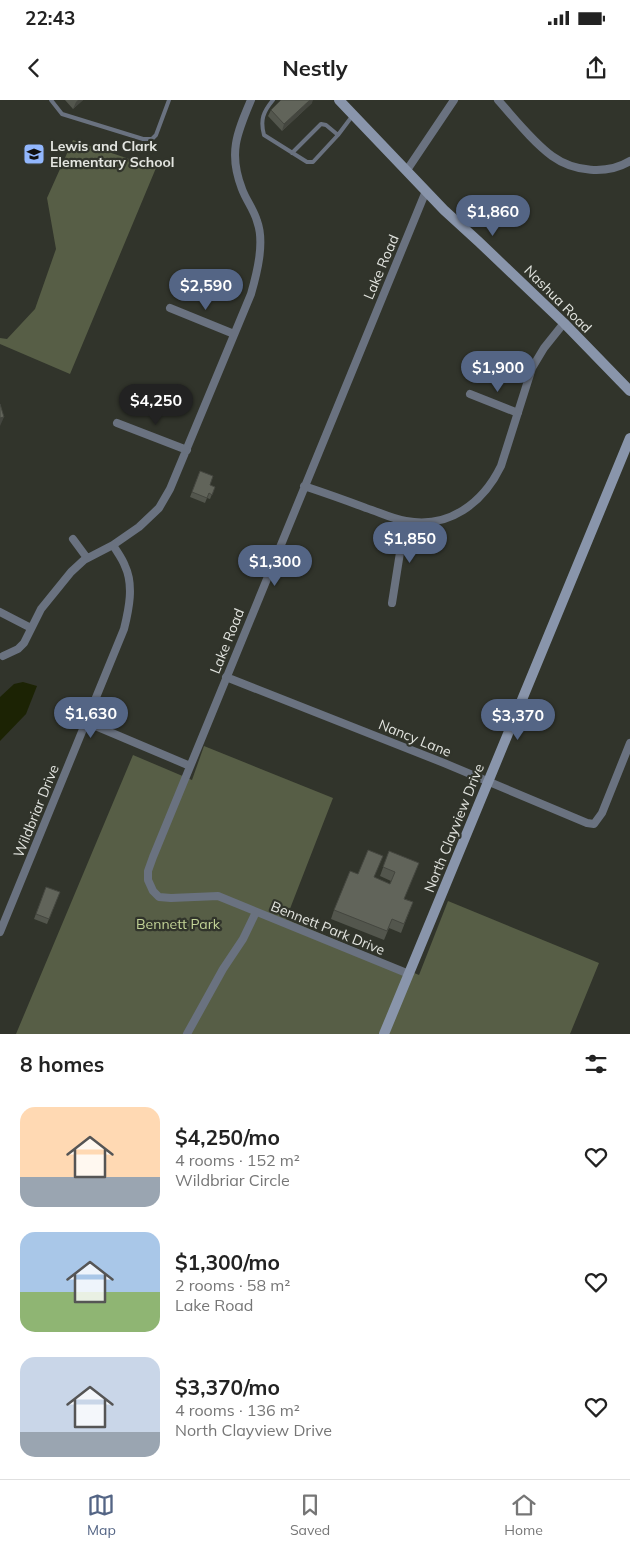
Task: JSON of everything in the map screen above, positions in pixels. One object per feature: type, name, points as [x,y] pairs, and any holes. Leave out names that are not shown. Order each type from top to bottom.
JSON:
[{"type":"street","points":[[3,656],[18,649],[24,643],[41,609],[70,572],[87,558],[113,545],[139,527],[159,508],[170,489],[255,279],[260,248],[258,222],[239,182],[235,158],[237,132],[251,100]]},
{"type":"street","name":"Nashua Road","points":[[338,100],[444,210],[480,242],[630,391]]},
{"type":"street","points":[[407,170],[454,100]]},
{"type":"street","points":[[498,100],[553,157],[570,165],[599,170],[611,169],[630,161]]},
{"type":"street","name":"Lake Road","points":[[256,912],[218,896],[159,897],[150,886],[148,880],[150,864],[426,191]]},
{"type":"street","points":[[170,308],[234,334]]},
{"type":"street","points":[[304,486],[405,521],[426,523],[448,519],[462,512],[475,502],[492,483],[498,472],[532,368],[544,348],[564,324]]},
{"type":"street","points":[[470,394],[518,413]]},
{"type":"street","points":[[117,422],[186,450]]},
{"type":"street","name":"North Clayview Drive","points":[[384,1034],[630,438]]},
{"type":"street","points":[[392,603],[405,521]]},
{"type":"street","points":[[73,539],[87,558]]},
{"type":"street","name":"Wildbriar Drive","points":[[0,932],[121,639],[128,608],[129,580],[124,564],[113,545]]},
{"type":"street","points":[[0,612],[31,628]]},
{"type":"street","name":"Nancy Lane","points":[[226,677],[488,781],[587,823],[594,824],[602,813],[630,743]]},
{"type":"street","points":[[86,722],[190,766]]},
{"type":"street","name":"Bennett Park Drive","points":[[187,1034],[256,912],[409,974]]},
{"type":"lane","points":[[51,100],[62,114],[143,139],[152,139],[156,135],[169,100]]},
{"type":"lane","points":[[273,100],[267,107],[261,123],[264,135],[307,162],[313,162],[338,135],[353,115]]},
{"type":"lane","points":[[292,153],[321,124],[326,125],[338,135]]},
{"type":"green space","points":[[73,140],[156,168],[70,374],[0,344],[0,338],[7,339],[35,309],[56,249],[47,198]]},
{"type":"green space","name":"Bennett Park","points":[[204,746],[333,798],[286,919],[419,975],[448,901],[599,963],[570,1034],[16,1034],[133,755],[192,780]]},
{"type":"shaded area","points":[[23,682],[37,686],[26,714],[0,741],[0,697],[14,684]]},
{"type":"building","points":[[281,100],[310,100],[284,124],[271,110]]},
{"type":"building","points":[[0,404],[4,417],[0,418]]},
{"type":"building","points":[[200,471],[213,476],[210,485],[215,487],[212,495],[209,493],[207,498],[192,492]]},
{"type":"building","points":[[368,850],[383,856],[374,877],[390,884],[395,872],[383,867],[389,851],[419,863],[404,899],[413,902],[404,924],[392,919],[387,931],[334,910],[350,871],[358,874]]},
{"type":"building","points":[[46,887],[60,892],[49,919],[36,914]]},
{"type":"place","name":"Lewis and Clark Elementary School","points":[[34,154]]}]
